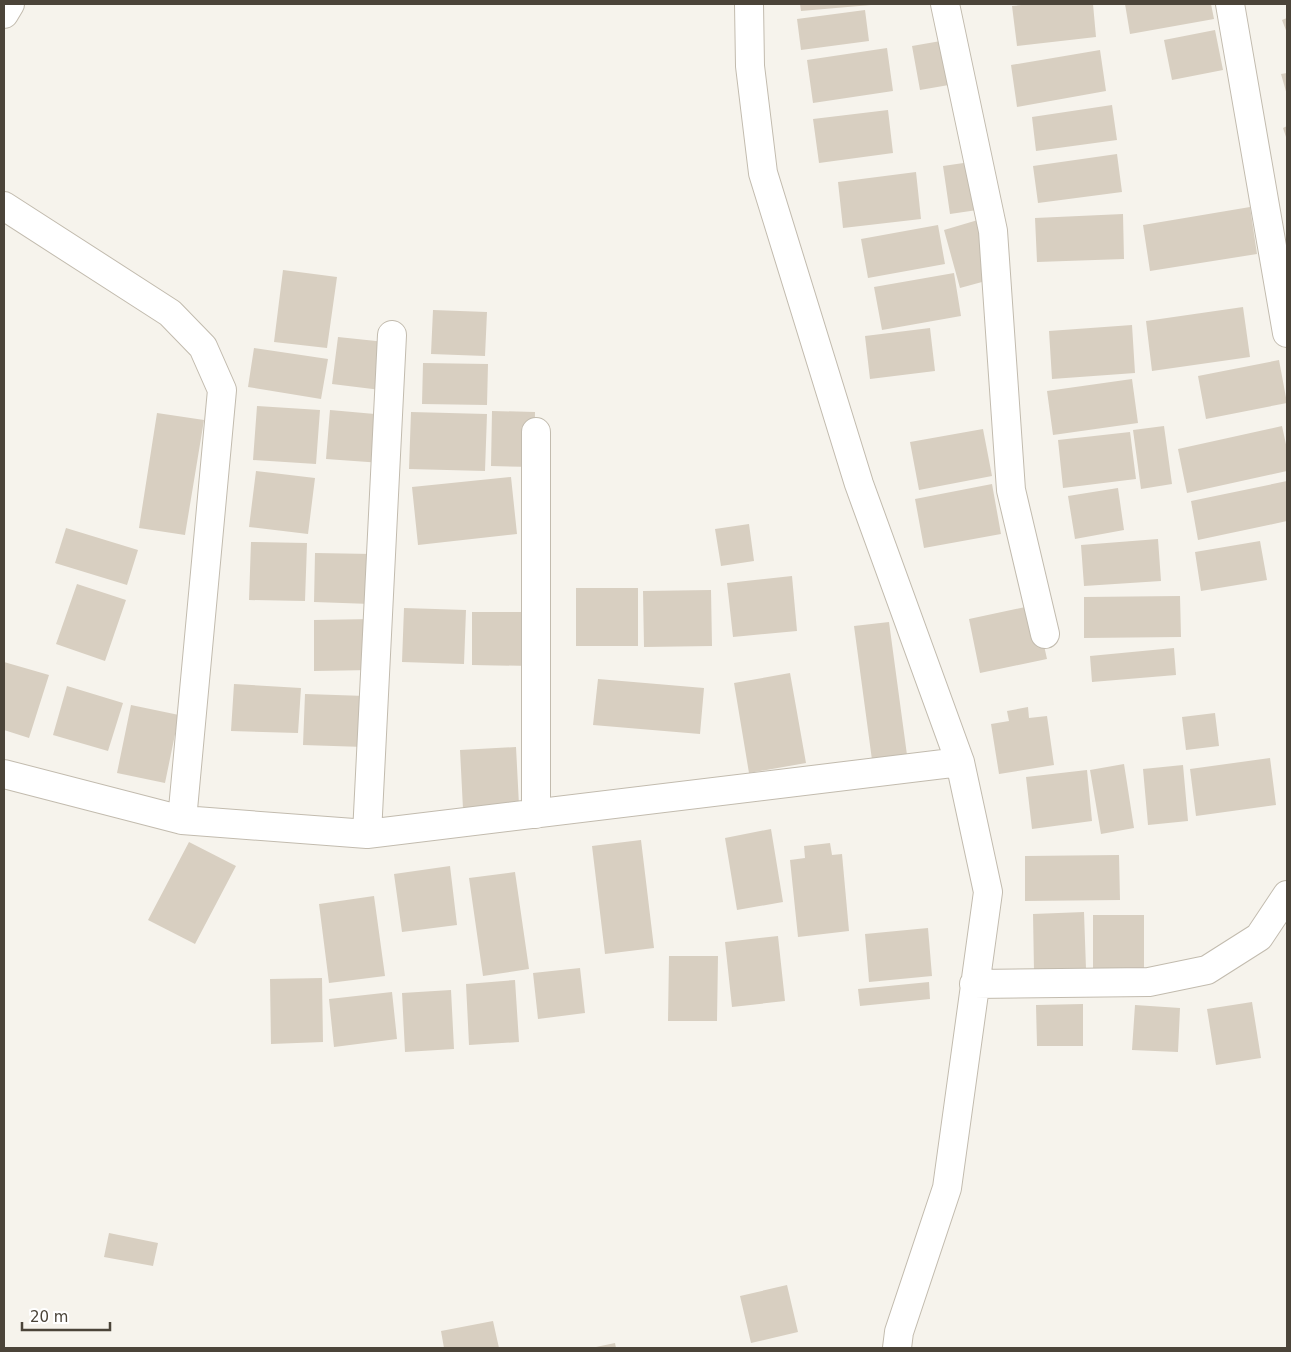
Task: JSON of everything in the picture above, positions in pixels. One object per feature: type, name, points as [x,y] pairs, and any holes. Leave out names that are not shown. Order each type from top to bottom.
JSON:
[{"type":"street","points":[[4,14],[10,4]]},
{"type":"street","points":[[749,4],[750,66],[763,173],[858,484],[960,762],[988,892],[947,1188],[899,1332],[897,1348]]},
{"type":"street","points":[[945,4],[993,232],[1011,490],[1045,634]]},
{"type":"street","points":[[1230,4],[1287,333]]},
{"type":"street","points":[[4,206],[170,313],[203,347],[222,390],[182,820]]},
{"type":"street","points":[[367,834],[392,335]]},
{"type":"street","points":[[536,432],[536,814]]},
{"type":"street","points":[[4,774],[182,820],[367,834],[960,762]]},
{"type":"street","points":[[974,984],[1149,982],[1207,970],[1259,937],[1287,894]]},
{"type":"building","points":[[800,4],[871,4],[871,5],[801,11]]},
{"type":"building","points":[[1032,4],[1093,4],[1096,37],[1017,46],[1012,6]]},
{"type":"building","points":[[1125,4],[1211,4],[1214,19],[1130,34]]},
{"type":"building","points":[[865,10],[869,41],[801,50],[797,19]]},
{"type":"building","points":[[1287,18],[1287,33],[1282,20]]},
{"type":"building","points":[[1215,30],[1223,70],[1172,80],[1164,40]]},
{"type":"building","points":[[958,38],[966,82],[920,90],[912,46]]},
{"type":"building","points":[[887,48],[893,91],[813,103],[807,60]]},
{"type":"building","points":[[1100,50],[1106,91],[1017,107],[1011,65]]},
{"type":"building","points":[[1287,73],[1287,95],[1281,74]]},
{"type":"building","points":[[1112,105],[1117,140],[1036,151],[1032,117]]},
{"type":"building","points":[[888,110],[893,153],[819,163],[813,119]]},
{"type":"building","points":[[1287,126],[1287,140],[1283,128]]},
{"type":"building","points":[[1117,154],[1122,192],[1038,203],[1033,166]]},
{"type":"building","points":[[984,160],[991,208],[950,214],[943,166]]},
{"type":"building","points":[[916,172],[921,219],[843,228],[838,182]]},
{"type":"building","points":[[1250,207],[1257,254],[1150,271],[1143,225]]},
{"type":"building","points":[[1123,214],[1124,259],[1037,262],[1035,218]]},
{"type":"building","points":[[988,217],[1004,276],[960,288],[944,230]]},
{"type":"building","points":[[938,225],[945,264],[868,278],[861,239]]},
{"type":"building","points":[[283,270],[337,277],[327,348],[274,342]]},
{"type":"building","points":[[954,273],[961,316],[882,330],[874,287]]},
{"type":"building","points":[[1243,307],[1250,357],[1152,371],[1146,321]]},
{"type":"building","points":[[433,310],[487,312],[485,356],[431,354]]},
{"type":"building","points":[[1132,325],[1135,373],[1052,379],[1049,331]]},
{"type":"building","points":[[930,328],[935,371],[870,379],[865,336]]},
{"type":"building","points":[[338,337],[395,343],[389,391],[332,384]]},
{"type":"building","points":[[254,348],[328,359],[321,399],[248,387]]},
{"type":"building","points":[[1279,360],[1287,403],[1206,419],[1198,376]]},
{"type":"building","points":[[423,363],[488,364],[487,405],[422,404]]},
{"type":"building","points":[[1132,379],[1138,423],[1053,435],[1047,391]]},
{"type":"building","points":[[257,406],[320,410],[316,464],[253,460]]},
{"type":"building","points":[[330,410],[386,415],[382,463],[326,459]]},
{"type":"building","points":[[492,411],[535,412],[534,467],[491,466]]},
{"type":"building","points":[[411,412],[487,414],[485,471],[409,469]]},
{"type":"building","points":[[157,413],[204,420],[185,535],[139,528]]},
{"type":"building","points":[[1164,426],[1172,484],[1141,489],[1133,430]]},
{"type":"building","points":[[1282,426],[1287,449],[1287,471],[1187,493],[1178,449]]},
{"type":"building","points":[[983,429],[992,476],[919,490],[910,442]]},
{"type":"building","points":[[1130,432],[1136,479],[1063,488],[1058,440]]},
{"type":"building","points":[[256,471],[315,478],[308,534],[249,527]]},
{"type":"building","points":[[511,477],[517,534],[418,545],[412,487]]},
{"type":"building","points":[[1287,481],[1287,521],[1198,540],[1191,501]]},
{"type":"building","points":[[992,484],[1001,534],[924,548],[915,499]]},
{"type":"building","points":[[1118,488],[1124,530],[1075,539],[1068,496]]},
{"type":"building","points":[[749,524],[754,561],[721,566],[715,529]]},
{"type":"building","points":[[66,528],[138,550],[127,585],[55,563]]},
{"type":"building","points":[[1158,539],[1161,581],[1084,586],[1081,545]]},
{"type":"building","points":[[1260,541],[1267,580],[1201,591],[1195,552]]},
{"type":"building","points":[[251,542],[307,543],[305,601],[249,600]]},
{"type":"building","points":[[315,553],[373,554],[371,604],[314,602]]},
{"type":"building","points":[[792,576],[797,631],[733,637],[727,583]]},
{"type":"building","points":[[77,584],[126,600],[105,661],[56,644]]},
{"type":"building","points":[[576,588],[638,588],[638,646],[576,646]]},
{"type":"building","points":[[711,590],[712,646],[644,647],[643,591]]},
{"type":"building","points":[[1180,596],[1181,637],[1084,638],[1084,597]]},
{"type":"building","points":[[1035,605],[1047,659],[980,673],[969,619]]},
{"type":"building","points":[[404,608],[466,610],[464,664],[402,662]]},
{"type":"building","points":[[472,612],[533,612],[532,666],[472,665]]},
{"type":"building","points":[[372,619],[372,670],[314,671],[314,620]]},
{"type":"building","points":[[889,622],[907,755],[872,760],[854,626]]},
{"type":"building","points":[[1174,648],[1176,675],[1092,682],[1090,656]]},
{"type":"building","points":[[4,662],[49,675],[29,738],[4,730]]},
{"type":"building","points":[[790,673],[806,763],[749,773],[734,683]]},
{"type":"building","points":[[598,679],[704,688],[700,734],[593,725]]},
{"type":"building","points":[[234,684],[301,688],[298,733],[231,731]]},
{"type":"building","points":[[67,686],[123,703],[108,751],[53,735]]},
{"type":"building","points":[[305,694],[366,696],[364,747],[303,745]]},
{"type":"building","points":[[131,705],[179,715],[165,783],[117,773]]},
{"type":"building","points":[[1028,707],[1029,718],[1047,716],[1054,765],[999,774],[991,724],[1009,721],[1007,711]]},
{"type":"building","points":[[1215,713],[1219,746],[1186,750],[1182,717]]},
{"type":"building","points":[[516,747],[519,805],[463,809],[460,750]]},
{"type":"building","points":[[1270,758],[1276,805],[1196,816],[1190,769]]},
{"type":"building","points":[[1124,764],[1134,828],[1101,834],[1090,770]]},
{"type":"building","points":[[1183,765],[1188,821],[1148,825],[1143,769]]},
{"type":"building","points":[[1087,770],[1092,821],[1032,829],[1026,777]]},
{"type":"building","points":[[771,829],[783,902],[737,910],[725,838]]},
{"type":"building","points":[[641,840],[654,948],[605,954],[592,846]]},
{"type":"building","points":[[189,842],[236,866],[195,944],[148,920]]},
{"type":"building","points":[[830,843],[832,855],[842,854],[849,931],[798,937],[790,860],[805,858],[804,846]]},
{"type":"building","points":[[1119,855],[1120,900],[1025,901],[1025,856]]},
{"type":"building","points":[[450,866],[457,925],[402,932],[394,874]]},
{"type":"building","points":[[515,872],[529,969],[483,976],[469,878]]},
{"type":"building","points":[[374,896],[385,976],[329,983],[319,904]]},
{"type":"building","points":[[1084,912],[1086,969],[1034,971],[1033,914]]},
{"type":"building","points":[[1093,915],[1144,915],[1144,971],[1093,971]]},
{"type":"building","points":[[928,928],[932,976],[869,982],[865,934]]},
{"type":"building","points":[[778,936],[785,1001],[732,1007],[725,942]]},
{"type":"building","points":[[669,956],[718,956],[717,1021],[668,1021]]},
{"type":"building","points":[[580,968],[585,1013],[538,1019],[533,973]]},
{"type":"building","points":[[322,978],[323,1042],[271,1044],[270,979]]},
{"type":"building","points":[[515,980],[519,1042],[469,1045],[466,984]]},
{"type":"building","points":[[929,982],[930,999],[860,1006],[858,989]]},
{"type":"building","points":[[451,990],[454,1049],[405,1052],[402,993]]},
{"type":"building","points":[[392,992],[397,1039],[334,1047],[329,999]]},
{"type":"building","points":[[1252,1002],[1261,1058],[1216,1065],[1207,1009]]},
{"type":"building","points":[[1083,1004],[1083,1046],[1037,1046],[1036,1005]]},
{"type":"building","points":[[1135,1005],[1180,1008],[1178,1052],[1132,1050]]},
{"type":"building","points":[[109,1233],[158,1243],[153,1266],[104,1257]]},
{"type":"building","points":[[787,1285],[798,1332],[751,1343],[740,1296]]},
{"type":"building","points":[[493,1321],[499,1348],[444,1348],[441,1331]]},
{"type":"building","points":[[615,1343],[616,1348],[596,1348],[596,1347]]}]
